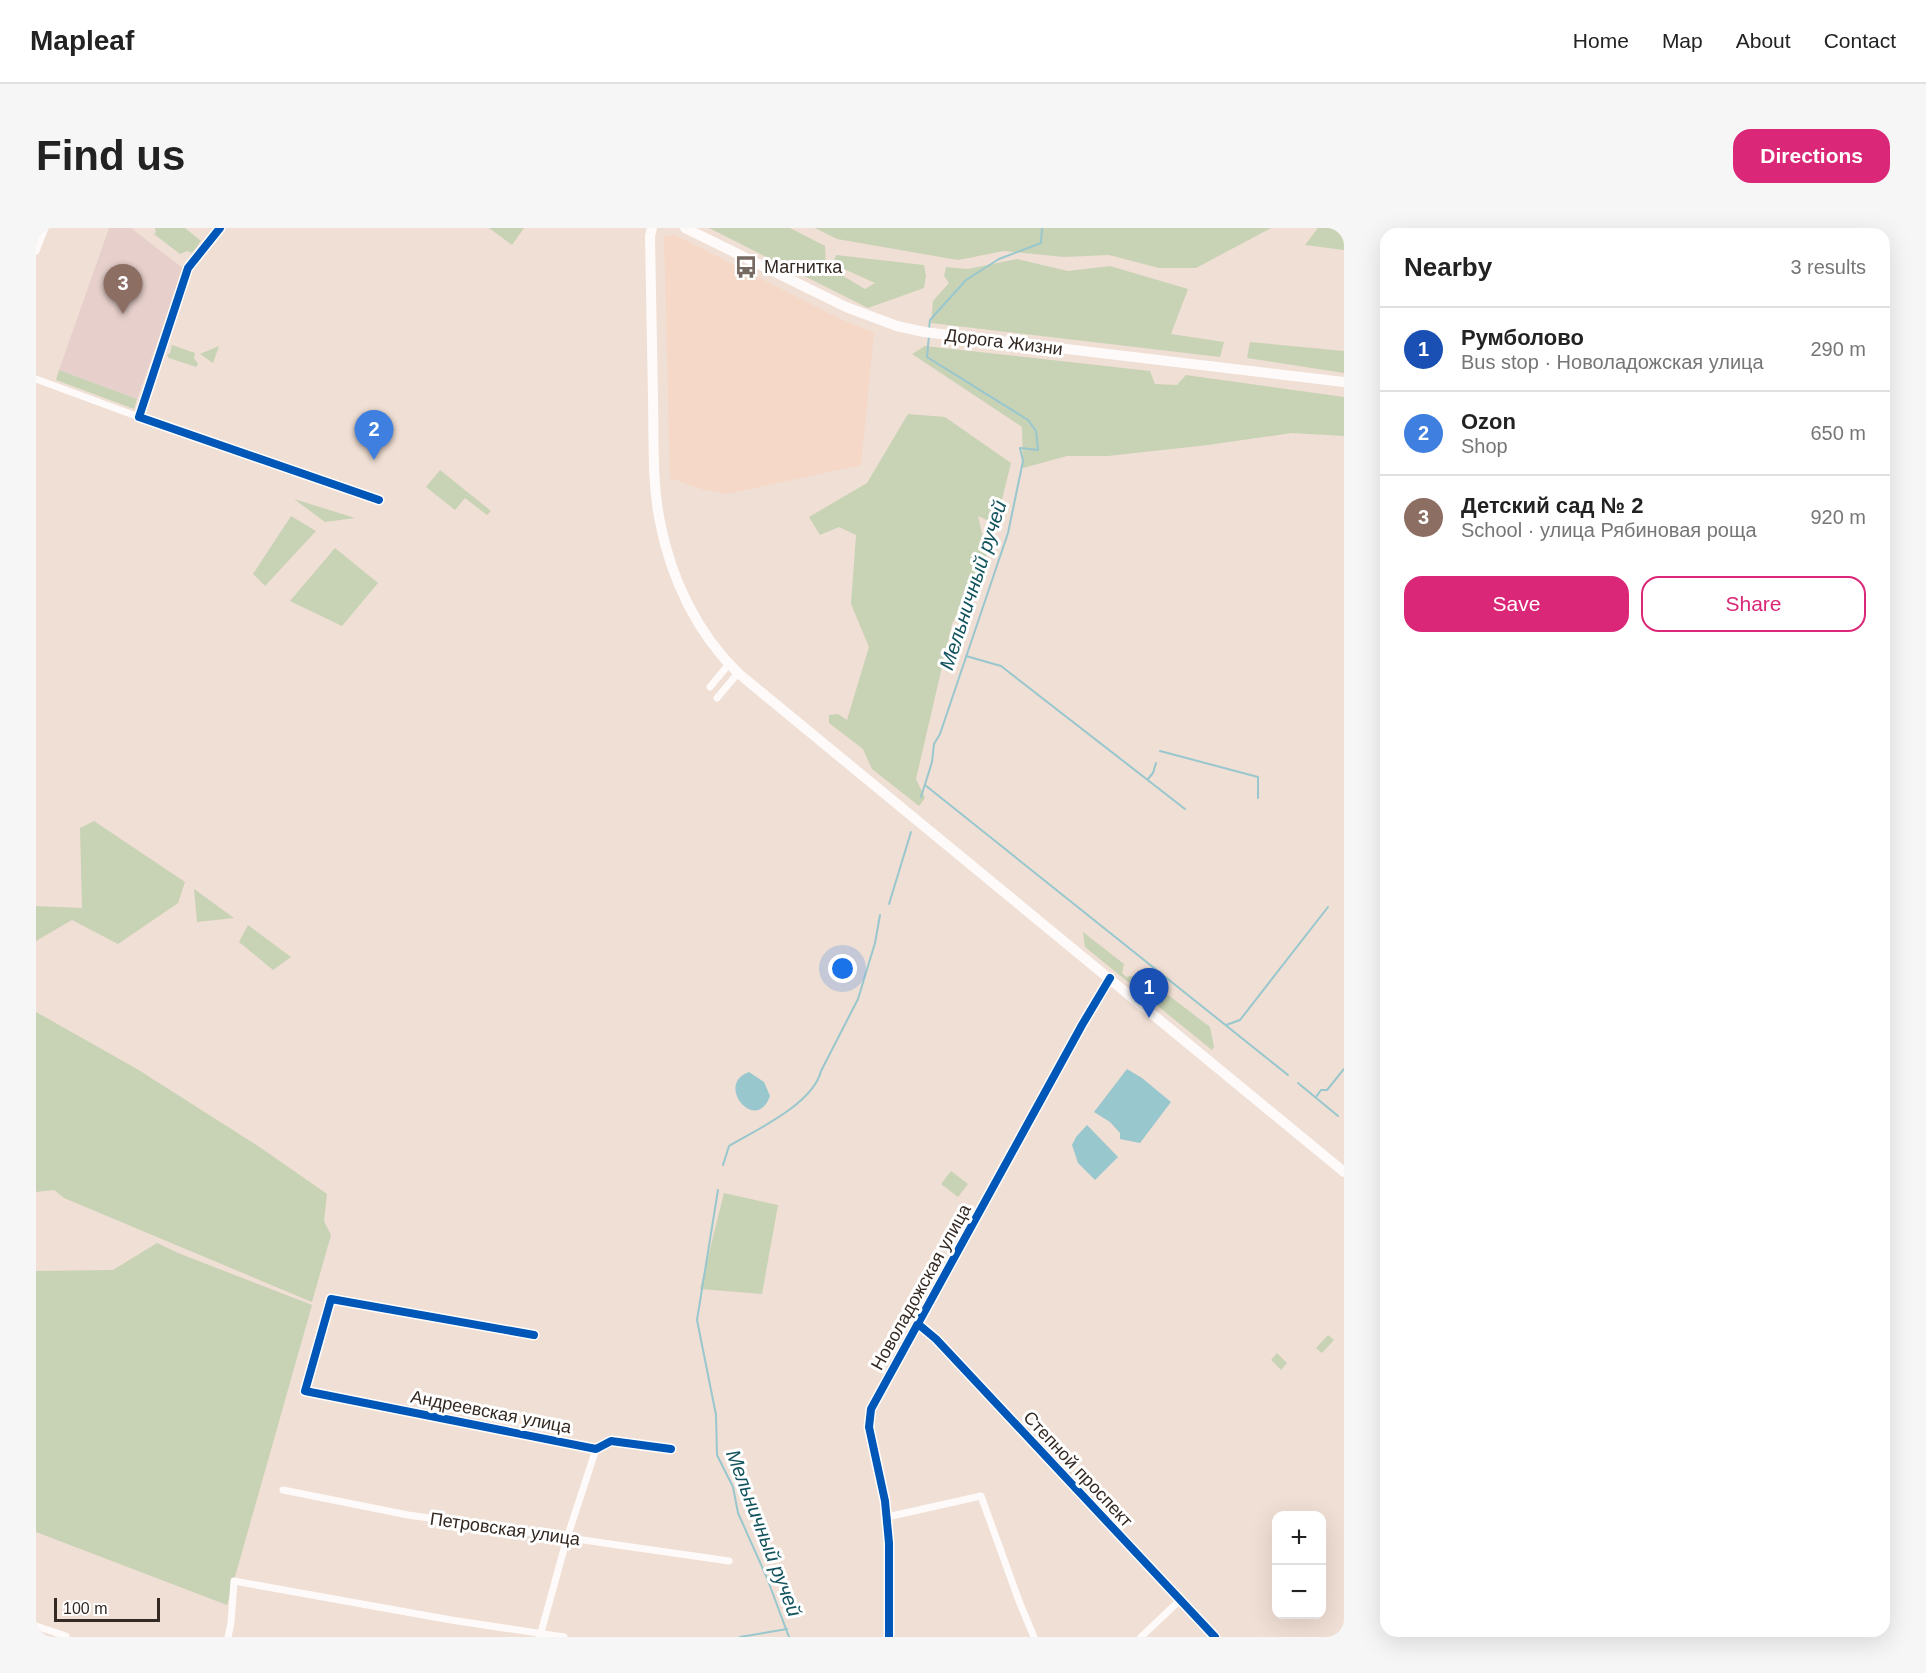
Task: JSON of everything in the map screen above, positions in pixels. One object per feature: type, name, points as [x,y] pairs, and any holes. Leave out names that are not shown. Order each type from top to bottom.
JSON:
[{"type":"main road","points":[[652,228],[651,319],[656,477],[660,521],[671,564],[682,592],[716,650],[738,674],[1344,1172]]},
{"type":"main road","name":"Дорога Жизни","points":[[685,228],[846,307],[897,326],[924,332],[1344,382]]},
{"type":"street","points":[[36,251],[45,228]]},
{"type":"street","points":[[139,417],[188,268],[220,228]]},
{"type":"street","points":[[36,379],[379,500]]},
{"type":"street","points":[[710,687],[729,664]]},
{"type":"street","points":[[717,698],[738,674]]},
{"type":"street","name":"Новоладожская улица","points":[[889,1637],[890,1543],[881,1477],[869,1418],[875,1401],[1110,978]]},
{"type":"street","name":"Андреевская улица","points":[[534,1335],[331,1299],[305,1391],[596,1449],[611,1441],[671,1449]]},
{"type":"street","name":"Степной проспект","points":[[918,1324],[936,1339],[1215,1637]]},
{"type":"street","points":[[540,1635],[567,1538],[596,1449]]},
{"type":"street","name":"Петровская улица","points":[[283,1490],[408,1515],[729,1561]]},
{"type":"street","points":[[887,1516],[981,1496],[1034,1637]]},
{"type":"street","points":[[228,1637],[234,1581],[451,1620],[564,1637]]},
{"type":"street","points":[[1141,1637],[1180,1600]]},
{"type":"street","points":[[36,1626],[66,1636]]},
{"type":"shaded area","points":[[109,228],[131,228],[184,269],[137,399],[59,370]]},
{"type":"shaded area","points":[[675,235],[840,319],[874,333],[861,465],[727,494],[701,489],[670,478],[664,236]]},
{"type":"green space","points":[[155,228],[185,228],[201,241],[192,253],[187,251],[180,254],[154,234]]},
{"type":"green space","points":[[489,228],[524,228],[512,245]]},
{"type":"green space","points":[[709,228],[790,228],[825,246],[826,266],[865,289],[875,283],[833,264],[836,255],[924,265],[926,276],[924,288],[868,308]]},
{"type":"green space","points":[[815,228],[1271,228],[1196,268],[1159,268],[1109,255],[1064,257],[1004,251],[958,260],[837,239]]},
{"type":"green space","points":[[1318,228],[1344,228],[1344,250],[1305,245]]},
{"type":"green space","points":[[1017,259],[1068,271],[1110,266],[1188,289],[1171,334],[1224,342],[1220,357],[931,323],[933,301],[949,283],[944,276],[946,267],[968,269]]},
{"type":"green space","points":[[1250,342],[1344,351],[1344,373],[1247,358]]},
{"type":"green space","points":[[172,345],[195,353],[194,358],[198,364],[196,367],[169,358],[167,355]]},
{"type":"green space","points":[[219,346],[213,363],[200,354]]},
{"type":"green space","points":[[925,346],[1150,371],[1155,384],[1177,385],[1186,375],[1344,397],[1344,436],[1292,433],[1108,456],[1067,456],[1023,468],[1022,427],[912,354]]},
{"type":"green space","points":[[59,370],[137,399],[134,409],[56,380]]},
{"type":"green space","points":[[908,414],[945,417],[1011,463],[996,524],[978,516],[987,556],[952,624],[916,779],[925,798],[919,806],[872,769],[863,749],[829,723],[829,715],[838,714],[847,720],[869,647],[851,604],[856,535],[839,527],[820,535],[809,517],[867,483]]},
{"type":"green space","points":[[440,470],[491,511],[487,515],[465,498],[455,510],[426,487]]},
{"type":"green space","points":[[294,499],[355,518],[325,522]]},
{"type":"green space","points":[[291,516],[316,531],[265,586],[253,574]]},
{"type":"green space","points":[[335,548],[378,583],[342,626],[290,601]]},
{"type":"green space","points":[[94,821],[185,882],[178,903],[118,944],[72,920],[36,941],[36,906],[82,908],[80,828]]},
{"type":"green space","points":[[194,889],[234,918],[197,922]]},
{"type":"green space","points":[[248,925],[291,957],[273,970],[239,942]]},
{"type":"green space","points":[[1083,932],[1124,964],[1122,973],[1126,977],[1131,976],[1144,986],[1147,982],[1159,988],[1210,1027],[1214,1047],[1212,1050],[1085,947]]},
{"type":"green space","points":[[36,1012],[137,1069],[261,1148],[327,1194],[324,1221],[331,1235],[312,1302],[64,1198],[54,1190],[36,1192]]},
{"type":"green space","points":[[951,1171],[968,1184],[958,1197],[941,1184]]},
{"type":"green space","points":[[724,1193],[778,1205],[762,1294],[700,1289]]},
{"type":"green space","points":[[157,1243],[312,1305],[227,1605],[36,1532],[36,1271],[113,1270]]},
{"type":"green space","points":[[1328,1335],[1334,1340],[1322,1353],[1316,1348]]},
{"type":"green space","points":[[1277,1353],[1287,1363],[1281,1370],[1271,1360]]},
{"type":"water","points":[[1127,1069],[1142,1078],[1171,1102],[1140,1143],[1120,1139],[1120,1133],[1110,1122],[1094,1112]]},
{"type":"water","points":[[749,1072],[764,1082],[770,1096],[764,1107],[756,1110],[748,1109],[737,1095],[736,1086],[739,1078]]},
{"type":"water","points":[[1087,1125],[1118,1157],[1095,1180],[1078,1163],[1072,1145]]},
{"type":"waterway","name":"Мельничный ручей","points":[[929,329],[930,320],[966,280],[999,259],[1041,243],[1042,228]]},
{"type":"waterway","name":"Мельничный ручей","points":[[921,797],[932,762],[934,744],[940,734],[1008,533],[1023,461],[1020,448],[1038,450],[1036,431],[1028,420],[927,357],[929,335]]},
{"type":"waterway","points":[[966,656],[1001,666],[1185,809]]},
{"type":"waterway","points":[[1160,751],[1258,777],[1258,798]]},
{"type":"waterway","points":[[1148,779],[1156,763]]},
{"type":"waterway","points":[[925,785],[1288,1075]]},
{"type":"waterway","name":"Мельничный ручей","points":[[889,904],[911,832]]},
{"type":"waterway","points":[[1226,1025],[1240,1020],[1328,907]]},
{"type":"waterway","name":"Мельничный ручей","points":[[723,1165],[729,1146],[782,1115],[807,1094],[816,1083],[858,999],[875,943],[880,915]]},
{"type":"waterway","points":[[1316,1097],[1321,1090],[1327,1090],[1344,1069]]},
{"type":"waterway","points":[[1298,1083],[1338,1116]]},
{"type":"waterway","name":"Мельничный ручей","points":[[718,1190],[697,1320],[716,1415],[717,1455],[733,1487],[738,1513],[767,1578],[789,1637]]},
{"type":"waterway","points":[[740,1637],[787,1629]]},
{"type":"cycle path","points":[[220,228],[188,268],[139,417],[379,500]]},
{"type":"cycle path","points":[[889,1637],[889,1543],[885,1501],[869,1427],[871,1409],[1110,978]]},
{"type":"cycle path","points":[[534,1335],[331,1299],[305,1391],[596,1449],[611,1441],[671,1449]]},
{"type":"cycle path","points":[[918,1324],[936,1339],[1215,1637]]},
{"type":"place","name":"Магнитка","points":[[746,267]]},
{"type":"place","name":"Детский сад № 2","points":[[123,314]]},
{"type":"place","name":"Ozon","points":[[374,460]]},
{"type":"place","name":"Румболово","points":[[1149,1018]]}]
